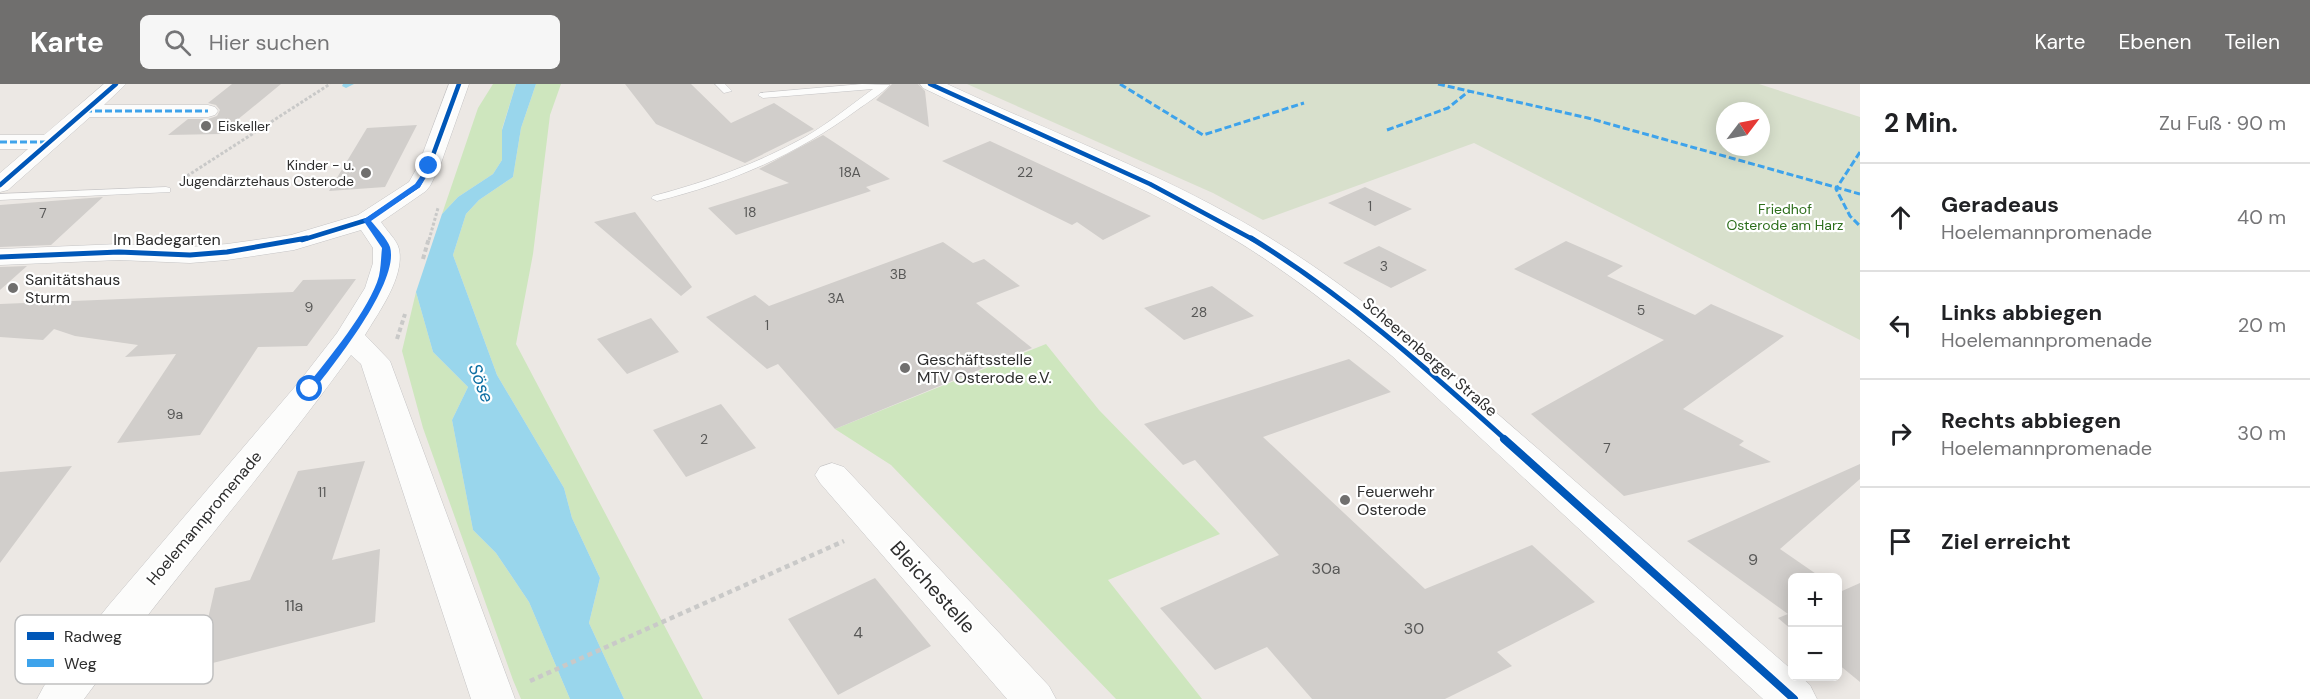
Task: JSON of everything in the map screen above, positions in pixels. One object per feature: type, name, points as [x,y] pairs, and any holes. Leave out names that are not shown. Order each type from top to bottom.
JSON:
[{"type":"main road","name":"Scheerenberger Straße","points":[[930,84],[977,107],[1098,158],[1189,202],[1277,254],[1365,318],[1451,391],[1782,696]]},
{"type":"street","points":[[0,185],[116,84]]},
{"type":"street","points":[[367,220],[418,186],[429,166],[459,84]]},
{"type":"street","points":[[85,111],[208,111]]},
{"type":"street","points":[[0,142],[49,142]]},
{"type":"street","name":"Im Badegarten","points":[[0,257],[83,253],[190,255],[227,252],[302,240],[367,220]]},
{"type":"street","name":"Hoelemannpromenade","points":[[124,615],[303,398],[349,336],[379,288],[386,263],[386,248],[367,220]]},
{"type":"street","points":[[349,336],[375,362],[493,699]]},
{"type":"street","name":"Bleichestelle","points":[[832,475],[1034,699]]},
{"type":"street","name":"Hoelemannpromenade","points":[[59,699],[71,684]]},
{"type":"lane","points":[[763,95],[888,85]]},
{"type":"lane","points":[[657,198],[701,188],[746,171],[812,136],[888,85]]},
{"type":"lane","points":[[0,197],[166,190]]},
{"type":"path","points":[[166,190],[330,84]]},
{"type":"path","points":[[422,260],[439,206]]},
{"type":"path","points":[[375,362],[395,343],[406,313]]},
{"type":"path","points":[[526,682],[878,526]]},
{"type":"green space","points":[[493,84],[516,84],[502,129],[502,160],[493,174],[458,197],[442,214],[478,108]]},
{"type":"green space","points":[[536,84],[561,84],[550,115],[533,254],[516,344],[703,699],[624,699],[589,623],[600,578],[572,518],[564,488],[497,375],[453,255],[466,214],[479,200],[513,177],[521,128]]},
{"type":"green space","name":"Friedhof Osterode am Harz","points":[[967,84],[1759,84],[1860,117],[1860,340],[1474,143],[1263,220],[1213,193]]},
{"type":"green space","points":[[416,292],[433,352],[468,387],[452,420],[473,530],[496,553],[529,602],[570,699],[521,699],[513,680],[423,428],[402,351]]},
{"type":"green space","points":[[1046,344],[1099,410],[1220,534],[1108,580],[1202,699],[1116,699],[891,465],[835,429]]},
{"type":"water","name":"Söse","points":[[516,84],[536,84],[521,128],[513,177],[479,200],[466,214],[453,255],[497,375],[564,488],[572,518],[600,578],[589,623],[624,699],[570,699],[529,602],[496,553],[473,530],[452,420],[468,387],[433,352],[416,292],[442,214],[458,197],[493,174],[502,160],[502,130]]},
{"type":"building","points":[[232,84],[281,84],[220,134],[168,135],[188,119],[208,119],[217,116],[220,110],[216,105],[208,103]]},
{"type":"building","points":[[625,84],[691,84],[731,123],[774,103],[814,129],[745,163],[656,124]]},
{"type":"building","points":[[892,84],[918,84],[925,91],[929,127],[876,100]]},
{"type":"building","points":[[417,125],[385,187],[329,191],[367,128]]},
{"type":"building","points":[[823,135],[890,179],[866,187],[871,191],[736,235],[708,208],[789,183],[759,169]]},
{"type":"building","points":[[990,141],[1151,216],[1103,240],[1077,222],[1072,225],[942,161]]},
{"type":"building","points":[[1365,187],[1412,209],[1375,226],[1328,203]]},
{"type":"building","points":[[103,197],[51,245],[0,247],[0,205]]},
{"type":"building","points":[[635,212],[692,287],[681,296],[594,222]]},
{"type":"building","points":[[1566,241],[1623,266],[1607,276],[1695,315],[1711,304],[1784,336],[1683,409],[1744,441],[1739,445],[1771,462],[1624,496],[1531,414],[1664,340],[1514,269]]},
{"type":"building","points":[[943,242],[973,263],[984,259],[1020,286],[976,303],[1032,348],[835,429],[778,364],[767,369],[706,317],[755,295],[769,306]]},
{"type":"building","points":[[1379,246],[1427,270],[1391,288],[1343,263]]},
{"type":"building","points":[[27,266],[0,290],[0,267]]},
{"type":"building","points":[[356,279],[307,346],[258,347],[200,435],[117,443],[176,354],[125,357],[138,345],[75,336],[54,329],[43,340],[0,337],[0,304],[293,292],[303,280]]},
{"type":"building","points":[[1212,286],[1254,316],[1184,340],[1144,308]]},
{"type":"building","points":[[651,318],[679,352],[627,374],[597,339]]},
{"type":"building","points":[[1349,359],[1391,392],[1263,437],[1425,589],[1532,545],[1595,602],[1497,652],[1512,666],[1445,699],[1312,699],[1267,647],[1215,670],[1160,608],[1279,555],[1195,460],[1183,465],[1144,424]]},
{"type":"building","points":[[721,404],[756,448],[686,477],[653,430]]},
{"type":"building","points":[[365,461],[332,560],[380,549],[375,622],[213,663],[213,615],[209,615],[215,588],[250,580],[298,471]]},
{"type":"building","points":[[1860,464],[1860,479],[1780,549],[1815,573],[1788,573],[1788,614],[1687,541]]},
{"type":"building","points":[[72,466],[0,563],[0,472]]},
{"type":"building","points":[[875,578],[931,646],[838,695],[788,619]]},
{"type":"building","points":[[1860,583],[1860,682],[1842,667],[1842,591]]},
{"type":"building","points":[[1788,614],[1788,627],[1778,618]]},
{"type":"waterway","points":[[346,86],[350,84]]},
{"type":"marked path","points":[[1120,84],[1203,135],[1304,103]]},
{"type":"marked path","points":[[1438,84],[1588,118],[1860,194]]},
{"type":"marked path","points":[[1387,130],[1448,108],[1469,91]]},
{"type":"marked path","points":[[85,111],[208,111]]},
{"type":"marked path","points":[[0,142],[49,142]]},
{"type":"marked path","points":[[1860,152],[1836,189],[1850,216],[1860,226]]},
{"type":"cycle path","points":[[0,185],[116,84]]},
{"type":"cycle path","points":[[0,257],[119,252],[190,255],[227,252],[294,242],[367,220],[418,186],[429,166],[459,84]]},
{"type":"cycle path","points":[[930,84],[1150,184],[1236,229],[1310,276],[1433,375],[1794,699]]},
{"type":"place","name":"Eiskeller","points":[[206,126]]},
{"type":"place","name":"Kinder - u. Jugendärztehaus Osterode","points":[[366,173]]},
{"type":"place","name":"Sanitätshaus Sturm","points":[[13,288]]},
{"type":"place","name":"Geschäftsstelle MTV Osterode e.V.","points":[[905,368]]},
{"type":"place","name":"Feuerwehr Osterode","points":[[1345,500]]},
{"type":"route","points":[[310,389],[349,336],[379,288],[386,263],[386,248],[367,220],[418,186],[429,166]]}]
